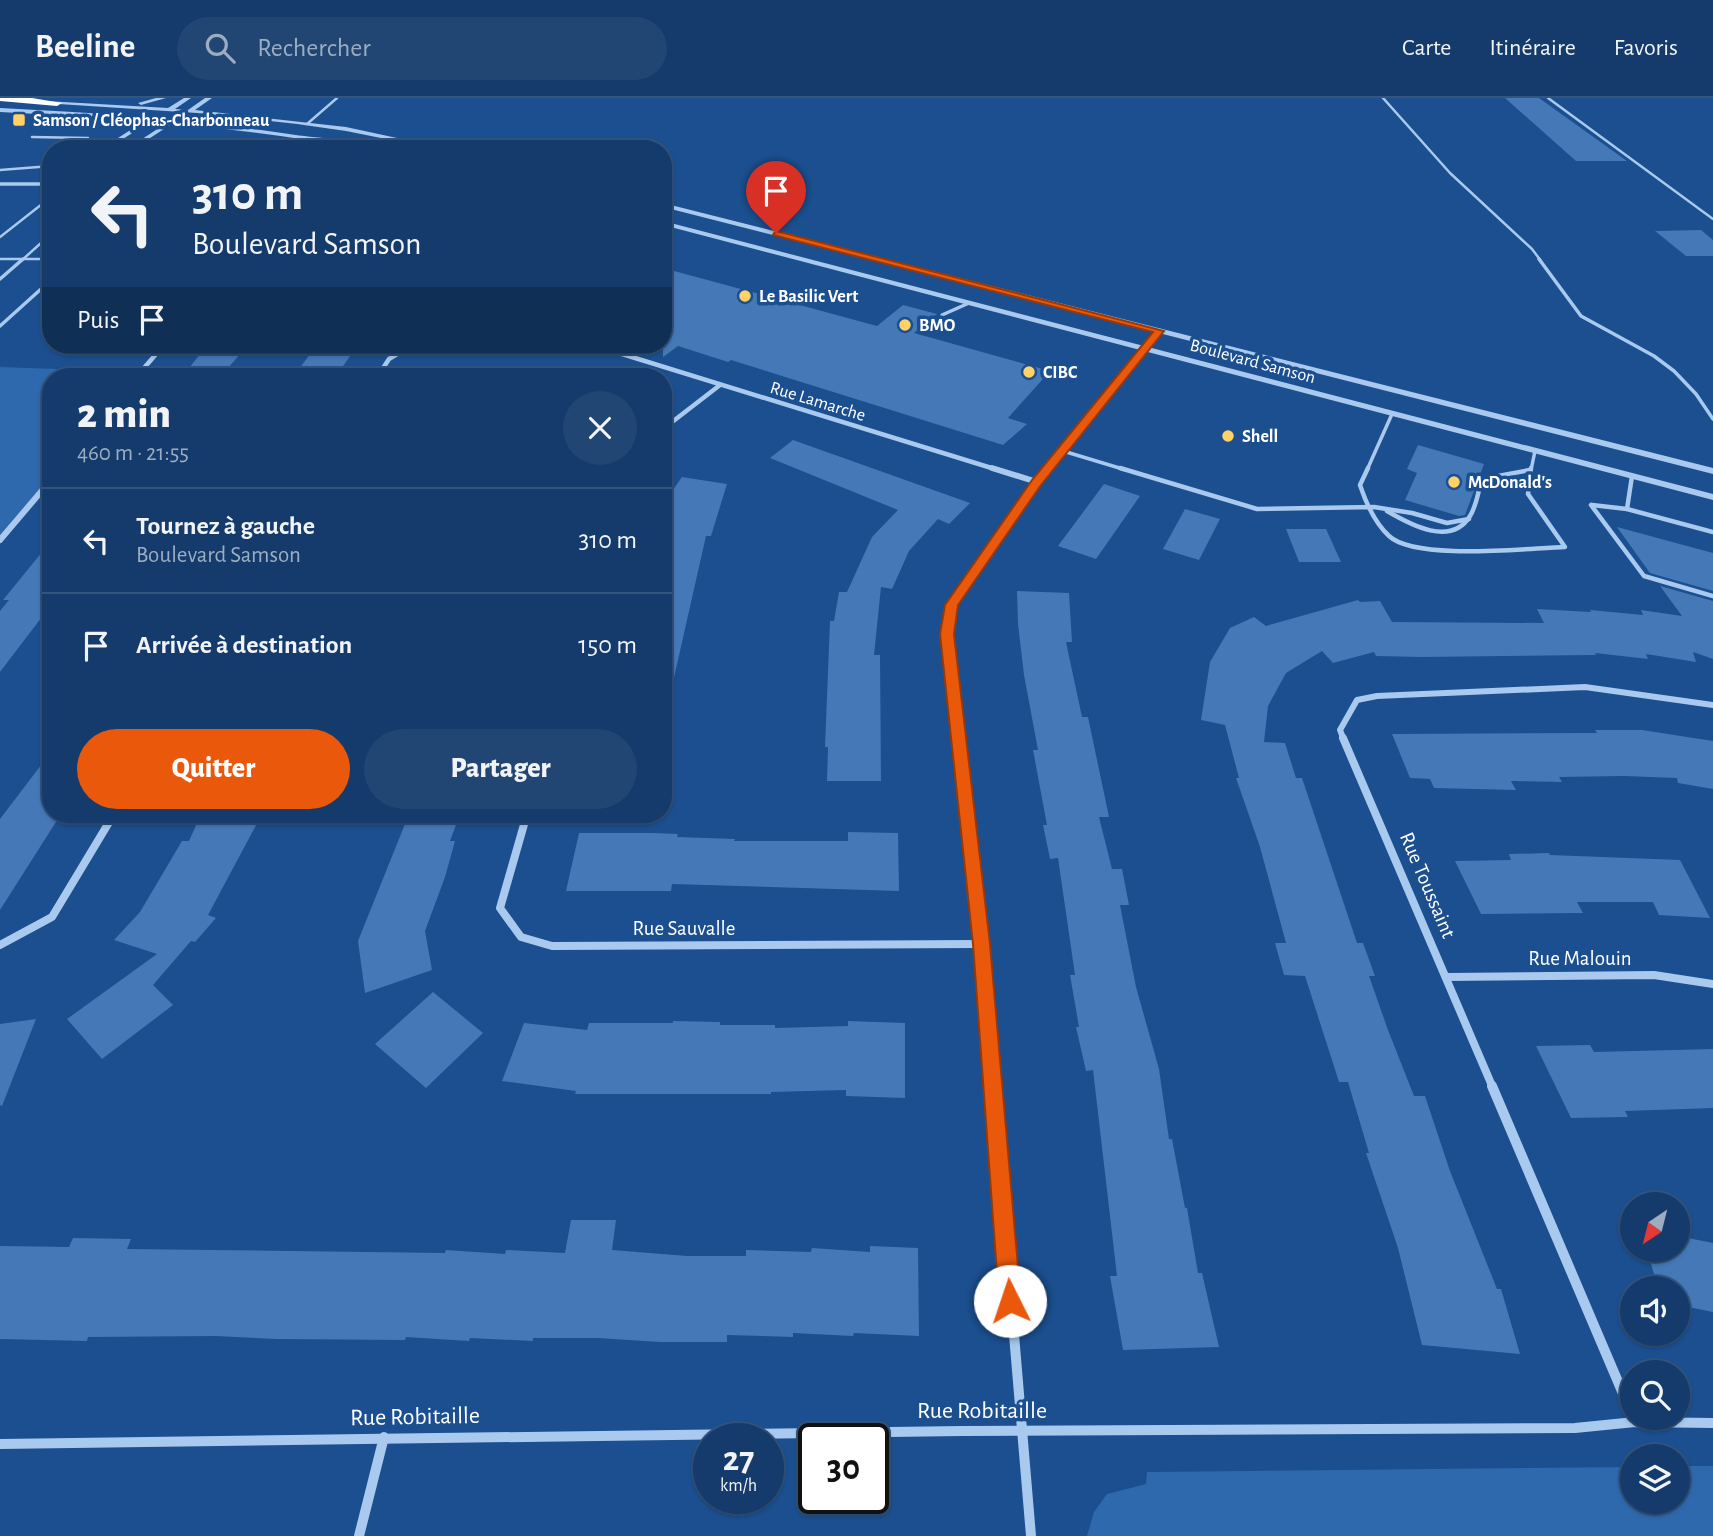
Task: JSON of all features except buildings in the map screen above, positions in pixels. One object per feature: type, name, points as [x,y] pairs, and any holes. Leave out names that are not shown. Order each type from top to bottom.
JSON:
[{"type":"highway","points":[[0,99],[57,103]]},
{"type":"street","points":[[127,107],[163,98]]},
{"type":"street","points":[[118,140],[188,98]]},
{"type":"street","points":[[144,140],[209,98]]},
{"type":"street","points":[[57,103],[190,111],[307,124],[395,140]]},
{"type":"street","points":[[0,110],[173,121],[319,140]]},
{"type":"street","points":[[0,184],[42,184]]},
{"type":"street","name":"Boulevard Samson","points":[[672,207],[1713,471]]},
{"type":"street","name":"Boulevard Samson","points":[[672,225],[1713,497]]},
{"type":"street","points":[[1031,1536],[981,944],[947,634],[951,605],[1037,482],[1160,331]]},
{"type":"street","points":[[144,368],[156,354]]},
{"type":"street","points":[[383,368],[389,359],[397,354]]},
{"type":"street","name":"Rue Lamarche","points":[[622,354],[666,368]]},
{"type":"street","name":"Rue Lamarche","points":[[672,370],[1037,482]]},
{"type":"street","points":[[672,422],[720,385]]},
{"type":"street","points":[[0,540],[42,491]]},
{"type":"street","name":"Rue Toussaint","points":[[1620,1386],[1340,730],[1357,700],[1377,696],[1585,687],[1713,705]]},
{"type":"street","points":[[0,945],[52,917],[109,823]]},
{"type":"street","name":"Rue Sauvalle","points":[[524,823],[500,908],[522,937],[552,946],[981,944]]},
{"type":"street","name":"Rue Malouin","points":[[1446,976],[1654,975],[1713,985]]},
{"type":"street","name":"Rue Robitaille","points":[[0,1444],[1020,1430],[1575,1428],[1620,1421]]},
{"type":"street","name":"Rue Robitaille","points":[[1690,1422],[1713,1423]]},
{"type":"street","points":[[359,1536],[384,1437]]},
{"type":"lane","points":[[307,124],[337,98]]},
{"type":"lane","points":[[1383,98],[1450,173],[1532,250],[1581,316],[1654,356],[1674,371],[1696,394],[1713,419]]},
{"type":"lane","points":[[1548,98],[1713,219]]},
{"type":"lane","points":[[32,137],[88,138],[86,140]]},
{"type":"lane","points":[[0,170],[42,168]]},
{"type":"lane","points":[[0,237],[42,204]]},
{"type":"lane","points":[[0,279],[42,242]]},
{"type":"lane","points":[[0,259],[42,259]]},
{"type":"lane","points":[[0,326],[42,288]]},
{"type":"lane","points":[[942,315],[948,310],[969,303]]},
{"type":"lane","points":[[1392,414],[1362,478],[1361,492],[1367,507],[1385,533],[1402,544],[1418,549],[1565,547],[1528,494],[1527,485],[1535,451]]},
{"type":"lane","points":[[1063,450],[1257,509],[1367,507],[1412,513],[1447,523],[1469,519]]},
{"type":"lane","points":[[1384,509],[1405,522],[1441,533],[1455,531],[1469,519],[1482,479],[1530,470]]},
{"type":"lane","points":[[1627,509],[1632,476]]},
{"type":"lane","points":[[1713,532],[1627,509],[1591,505],[1644,576],[1713,596]]},
{"type":"shaded area","points":[[0,367],[42,368],[42,490],[0,540]]},
{"type":"shaded area","points":[[1690,1466],[1713,1466],[1713,1536],[1087,1536],[1094,1512],[1107,1494],[1146,1484],[1147,1472],[1620,1467],[1620,1514],[1690,1514]]},
{"type":"place","name":"Samson / Cléophas-Charbonneau","points":[[19,120]]},
{"type":"place","name":"Le Basilic Vert","points":[[745,296]]},
{"type":"place","name":"BMO","points":[[905,325]]},
{"type":"place","name":"CIBC","points":[[1029,372]]},
{"type":"place","name":"Shell","points":[[1228,436]]},
{"type":"place","name":"McDonald's","points":[[1454,482]]},
{"type":"route","points":[[776,233],[1160,331],[1037,482],[951,605],[947,634],[981,944],[1010,1301]]}]
